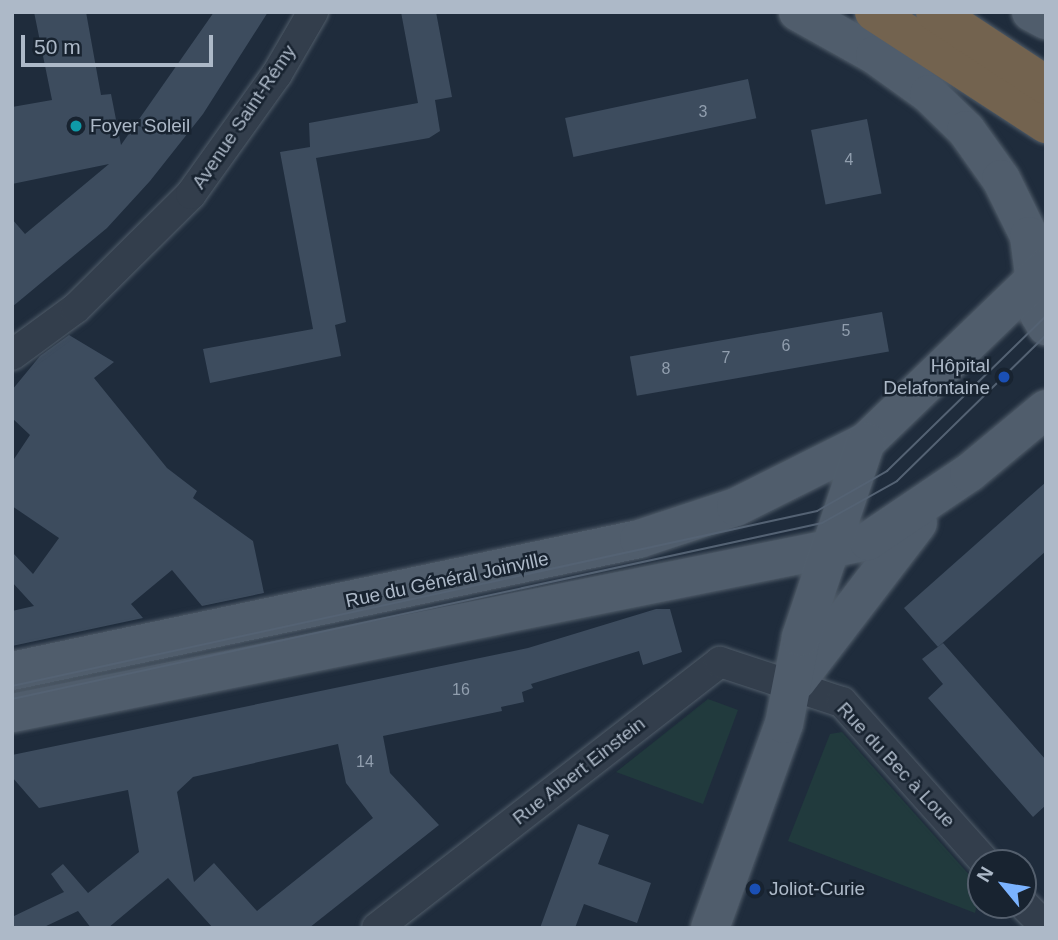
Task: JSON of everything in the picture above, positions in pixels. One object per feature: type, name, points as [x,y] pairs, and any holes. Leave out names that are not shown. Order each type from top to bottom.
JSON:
[{"type":"highway","points":[[874,12],[1046,124]]},
{"type":"highway","points":[[935,12],[1046,85]]},
{"type":"main road","points":[[798,12],[875,55],[929,94],[966,130],[1002,179],[1029,236],[1039,274],[1046,326]]},
{"type":"main road","points":[[1031,12],[1046,20]]},
{"type":"main road","points":[[710,928],[794,685],[801,637],[866,442],[1039,274]]},
{"type":"main road","points":[[12,713],[224,666],[827,553],[890,530],[969,473],[1046,409]]},
{"type":"main road","name":"Rue du Général Joinville","points":[[12,671],[639,539],[757,498],[866,442]]},
{"type":"main road","points":[[794,685],[912,529],[969,473]]},
{"type":"street","name":"Avenue Saint-Rémy","points":[[12,355],[76,308],[191,194],[270,85],[313,12]]},
{"type":"street","name":"Rue Albert Einstein","points":[[377,928],[720,662],[794,685]]},
{"type":"street","name":"Rue du Bec à Loue","points":[[794,685],[842,702],[973,849]]},
{"type":"green space","points":[[708,699],[738,710],[703,804],[616,772]]},
{"type":"green space","points":[[842,732],[967,872],[967,910],[788,841],[830,734]]},
{"type":"building","points":[[34,12],[86,12],[101,95],[111,94],[121,145],[214,12],[268,12],[203,114],[150,181],[107,228],[12,307],[12,219],[25,234],[109,164],[12,184],[12,107],[52,100]]},
{"type":"building","points":[[401,12],[436,12],[452,97],[435,100],[440,131],[429,138],[316,158],[346,322],[335,325],[341,356],[210,383],[203,349],[313,329],[280,152],[310,147],[309,123],[418,103]]},
{"type":"building","points":[[748,79],[756,118],[573,157],[565,118]]},
{"type":"building","points":[[867,119],[882,194],[826,204],[811,130]]},
{"type":"building","points":[[882,312],[889,351],[637,396],[630,356]]},
{"type":"building","points":[[69,335],[114,362],[94,378],[167,468],[197,491],[193,498],[253,541],[264,593],[202,606],[172,570],[131,604],[143,618],[12,646],[12,611],[34,606],[12,582],[12,552],[33,574],[59,538],[12,506],[12,462],[30,435],[12,418],[12,390],[40,356]]},
{"type":"building","points":[[1046,482],[1046,551],[938,647],[904,608]]},
{"type":"building","points":[[656,609],[670,609],[682,652],[643,665],[639,651],[531,684],[533,688],[522,692],[524,702],[501,707],[502,711],[383,736],[390,773],[439,825],[309,928],[213,928],[168,878],[108,928],[91,928],[78,911],[42,928],[12,928],[12,917],[64,892],[51,874],[63,864],[88,893],[139,852],[128,790],[39,808],[12,777],[12,755],[528,648]],"holes":[[[338,744],[346,783],[373,818],[257,911],[214,863],[194,882],[177,792],[193,777]]]},
{"type":"building","points":[[943,643],[1046,760],[1046,805],[1033,817],[928,698],[943,684],[922,659]]},
{"type":"building","points":[[578,824],[609,835],[598,864],[651,883],[637,923],[584,904],[575,928],[540,928]]},
{"type":"tram line","points":[[12,686],[817,511],[887,471],[1046,316]]},
{"type":"tram line","points":[[12,699],[822,523],[897,481],[1046,335]]},
{"type":"place","name":"Foyer Soleil","points":[[76,126]]},
{"type":"place","name":"Hôpital Delafontaine","points":[[1004,377]]},
{"type":"place","name":"Joliot-Curie","points":[[755,889]]}]
